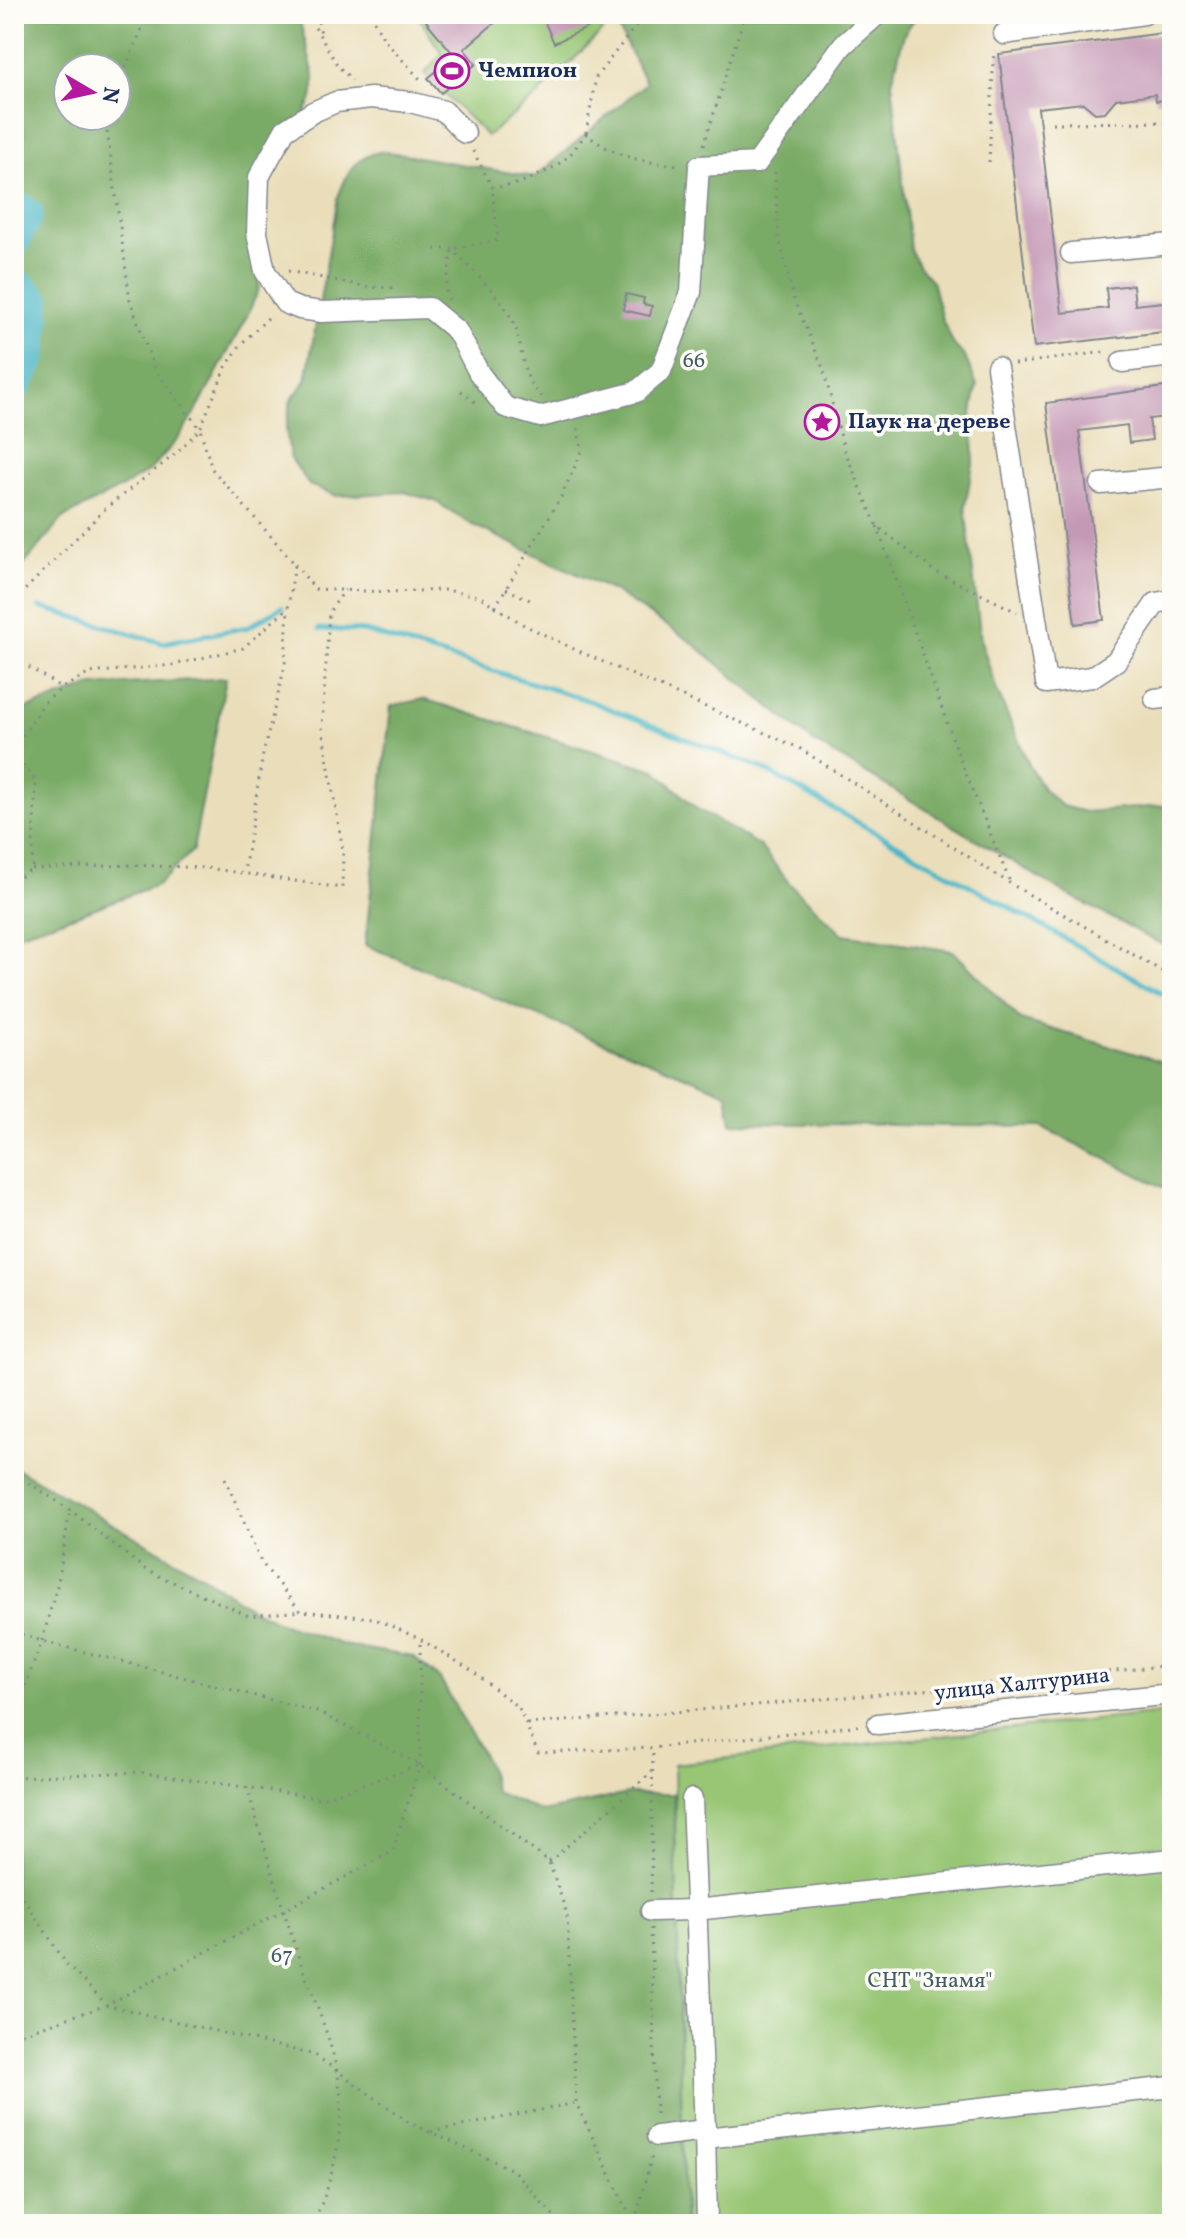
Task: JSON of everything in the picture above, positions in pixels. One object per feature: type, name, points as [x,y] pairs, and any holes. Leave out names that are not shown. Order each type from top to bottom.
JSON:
[{"type":"street","points":[[465,133],[444,111],[413,103],[371,98],[336,102],[285,130],[259,177],[257,233],[265,271],[285,303],[322,312],[429,308],[457,331],[479,373],[505,407],[540,417],[636,392],[661,371],[691,292],[699,166],[757,163],[842,46],[878,14]]},
{"type":"street","points":[[1004,34],[1144,14]]},
{"type":"street","points":[[1071,253],[1172,244]]},
{"type":"street","points":[[1122,362],[1172,356]]},
{"type":"street","points":[[997,367],[1046,683],[1092,677],[1116,661],[1156,603],[1172,600]]},
{"type":"street","points":[[1101,484],[1172,477]]},
{"type":"street","name":"улица Халтурина","points":[[878,1724],[1172,1694]]},
{"type":"street","points":[[692,1799],[707,2224]]},
{"type":"street","points":[[651,1911],[695,1910],[1172,1859]]},
{"type":"street","points":[[657,2136],[705,2134],[1172,2087]]},
{"type":"path","points":[[132,52],[148,14]]},
{"type":"path","points":[[307,14],[338,66],[371,98]]},
{"type":"path","points":[[316,14],[323,41]]},
{"type":"path","points":[[370,14],[385,41],[420,79],[413,103]]},
{"type":"path","points":[[492,187],[502,188],[537,175],[565,159],[586,134],[596,77],[645,14]]},
{"type":"path","points":[[586,134],[620,156],[654,164],[699,166],[745,14]]},
{"type":"path","points":[[989,162],[994,46],[1004,34]]},
{"type":"path","points":[[1052,123],[1172,122]]},
{"type":"path","points":[[107,132],[130,300],[154,368],[200,429],[212,469],[315,589],[389,592],[445,590],[479,596],[576,650],[799,748],[1011,884],[1172,977]]},
{"type":"path","points":[[435,249],[452,249],[498,240],[492,187],[483,175],[465,133]]},
{"type":"path","points":[[757,163],[775,162],[779,238],[794,300],[823,368],[844,449],[877,526],[960,759],[1011,884]]},
{"type":"path","points":[[446,290],[452,249]]},
{"type":"path","points":[[452,249],[511,316],[527,376],[534,390]]},
{"type":"path","points":[[282,269],[368,287],[399,288]]},
{"type":"path","points":[[14,601],[107,507],[173,456],[200,429],[226,367],[241,344],[285,303]]},
{"type":"path","points":[[997,367],[1108,352],[1122,362]]},
{"type":"path","points":[[495,607],[561,497],[582,451],[578,430]]},
{"type":"path","points":[[877,526],[934,571],[1036,622]]},
{"type":"path","points":[[244,872],[263,754],[285,666],[288,608],[295,564]]},
{"type":"path","points":[[506,589],[530,600]]},
{"type":"path","points":[[14,881],[32,869],[131,865],[244,872],[342,888],[343,851],[322,727],[329,612],[345,590]]},
{"type":"path","points":[[32,869],[36,782],[14,750],[44,703],[62,688],[90,673],[173,665],[243,648],[288,608]]},
{"type":"path","points":[[14,651],[22,663],[62,688]]},
{"type":"path","points":[[14,674],[22,663]]},
{"type":"path","points":[[14,1476],[70,1510],[146,1570],[249,1616],[300,1611],[373,1618],[420,1639],[471,1670],[519,1708],[538,1753],[653,1748],[878,1724]]},
{"type":"path","points":[[225,1478],[261,1562],[300,1611]]},
{"type":"path","points":[[14,1716],[42,1641],[58,1582],[70,1510]]},
{"type":"path","points":[[14,1632],[318,1712],[420,1765],[549,1862],[567,1914],[576,2103],[634,2224]]},
{"type":"path","points":[[14,2036],[107,2005],[392,1852],[420,1765],[420,1639]]},
{"type":"path","points":[[527,1724],[876,1696],[1172,1665]]},
{"type":"path","points":[[634,2224],[657,2136],[651,1911],[653,1748]]},
{"type":"path","points":[[14,1777],[138,1772],[322,1798],[420,1765]]},
{"type":"path","points":[[549,1862],[652,1772]]},
{"type":"path","points":[[247,1787],[283,1911],[338,2071],[341,2107],[338,2133],[330,2177],[312,2224]]},
{"type":"path","points":[[14,1884],[67,1965],[107,2005],[315,2055],[410,2123],[513,2170],[561,2224]]},
{"type":"path","points":[[431,2132],[576,2103]]},
{"type":"green space","points":[[14,14],[298,14],[315,79],[312,99],[268,167],[259,288],[249,312],[178,439],[150,470],[63,518],[14,577]]},
{"type":"green space","points":[[417,14],[599,14],[607,26],[537,96],[487,136],[425,73],[442,54]]},
{"type":"green space","name":"66","points":[[611,14],[918,14],[904,34],[892,82],[910,249],[919,267],[932,281],[942,319],[954,345],[965,357],[977,385],[972,413],[974,459],[965,506],[981,641],[997,691],[1030,767],[1044,790],[1062,806],[1085,812],[1172,805],[1172,950],[1063,892],[812,741],[690,641],[611,590],[471,524],[435,501],[404,492],[337,496],[309,485],[290,457],[286,428],[291,400],[306,381],[338,197],[353,166],[365,157],[383,151],[535,177],[646,83]]},
{"type":"green space","points":[[226,678],[193,850],[159,884],[14,935],[14,713],[92,686]]},
{"type":"green space","points":[[423,699],[655,770],[696,808],[760,846],[790,884],[843,934],[953,951],[1021,1020],[1163,1062],[1172,1068],[1172,1192],[1042,1127],[732,1123],[727,1093],[365,945],[391,706]]},
{"type":"green space","name":"67","points":[[14,1467],[203,1576],[253,1610],[343,1645],[413,1657],[440,1679],[487,1763],[495,1792],[542,1812],[627,1794],[674,1794],[684,2224],[14,2224]]},
{"type":"green space","name":"СНТ \"Знамя\"","points":[[1172,1712],[1172,2224],[684,2224],[674,1764]]},
{"type":"building","points":[[434,14],[505,14],[464,49],[476,64],[441,93],[428,78],[455,56],[426,21]]},
{"type":"building","points":[[541,14],[592,14],[596,24],[554,43]]},
{"type":"building","points":[[1172,32],[1172,99],[1156,101],[1155,94],[1116,99],[1105,112],[1095,113],[1083,103],[1038,108],[1062,313],[1108,308],[1106,288],[1133,285],[1135,305],[1172,301],[1172,331],[1034,347],[999,54]]},
{"type":"building","points":[[626,294],[644,298],[643,304],[652,306],[650,316],[623,310]]},
{"type":"building","points":[[1172,386],[1172,416],[1149,419],[1152,440],[1129,443],[1127,425],[1079,431],[1104,620],[1075,624],[1046,403]]},
{"type":"waterway","points":[[14,205],[27,214],[14,241]]},
{"type":"waterway","points":[[14,281],[35,301],[31,357],[14,388]]},
{"type":"waterway","points":[[40,607],[163,643],[248,627],[282,607]]},
{"type":"waterway","points":[[319,629],[364,631],[587,700],[761,768],[1172,999]]},
{"type":"place","name":"Чемпион","points":[[452,71]]},
{"type":"place","name":"Паук на дереве","points":[[822,422]]}]
